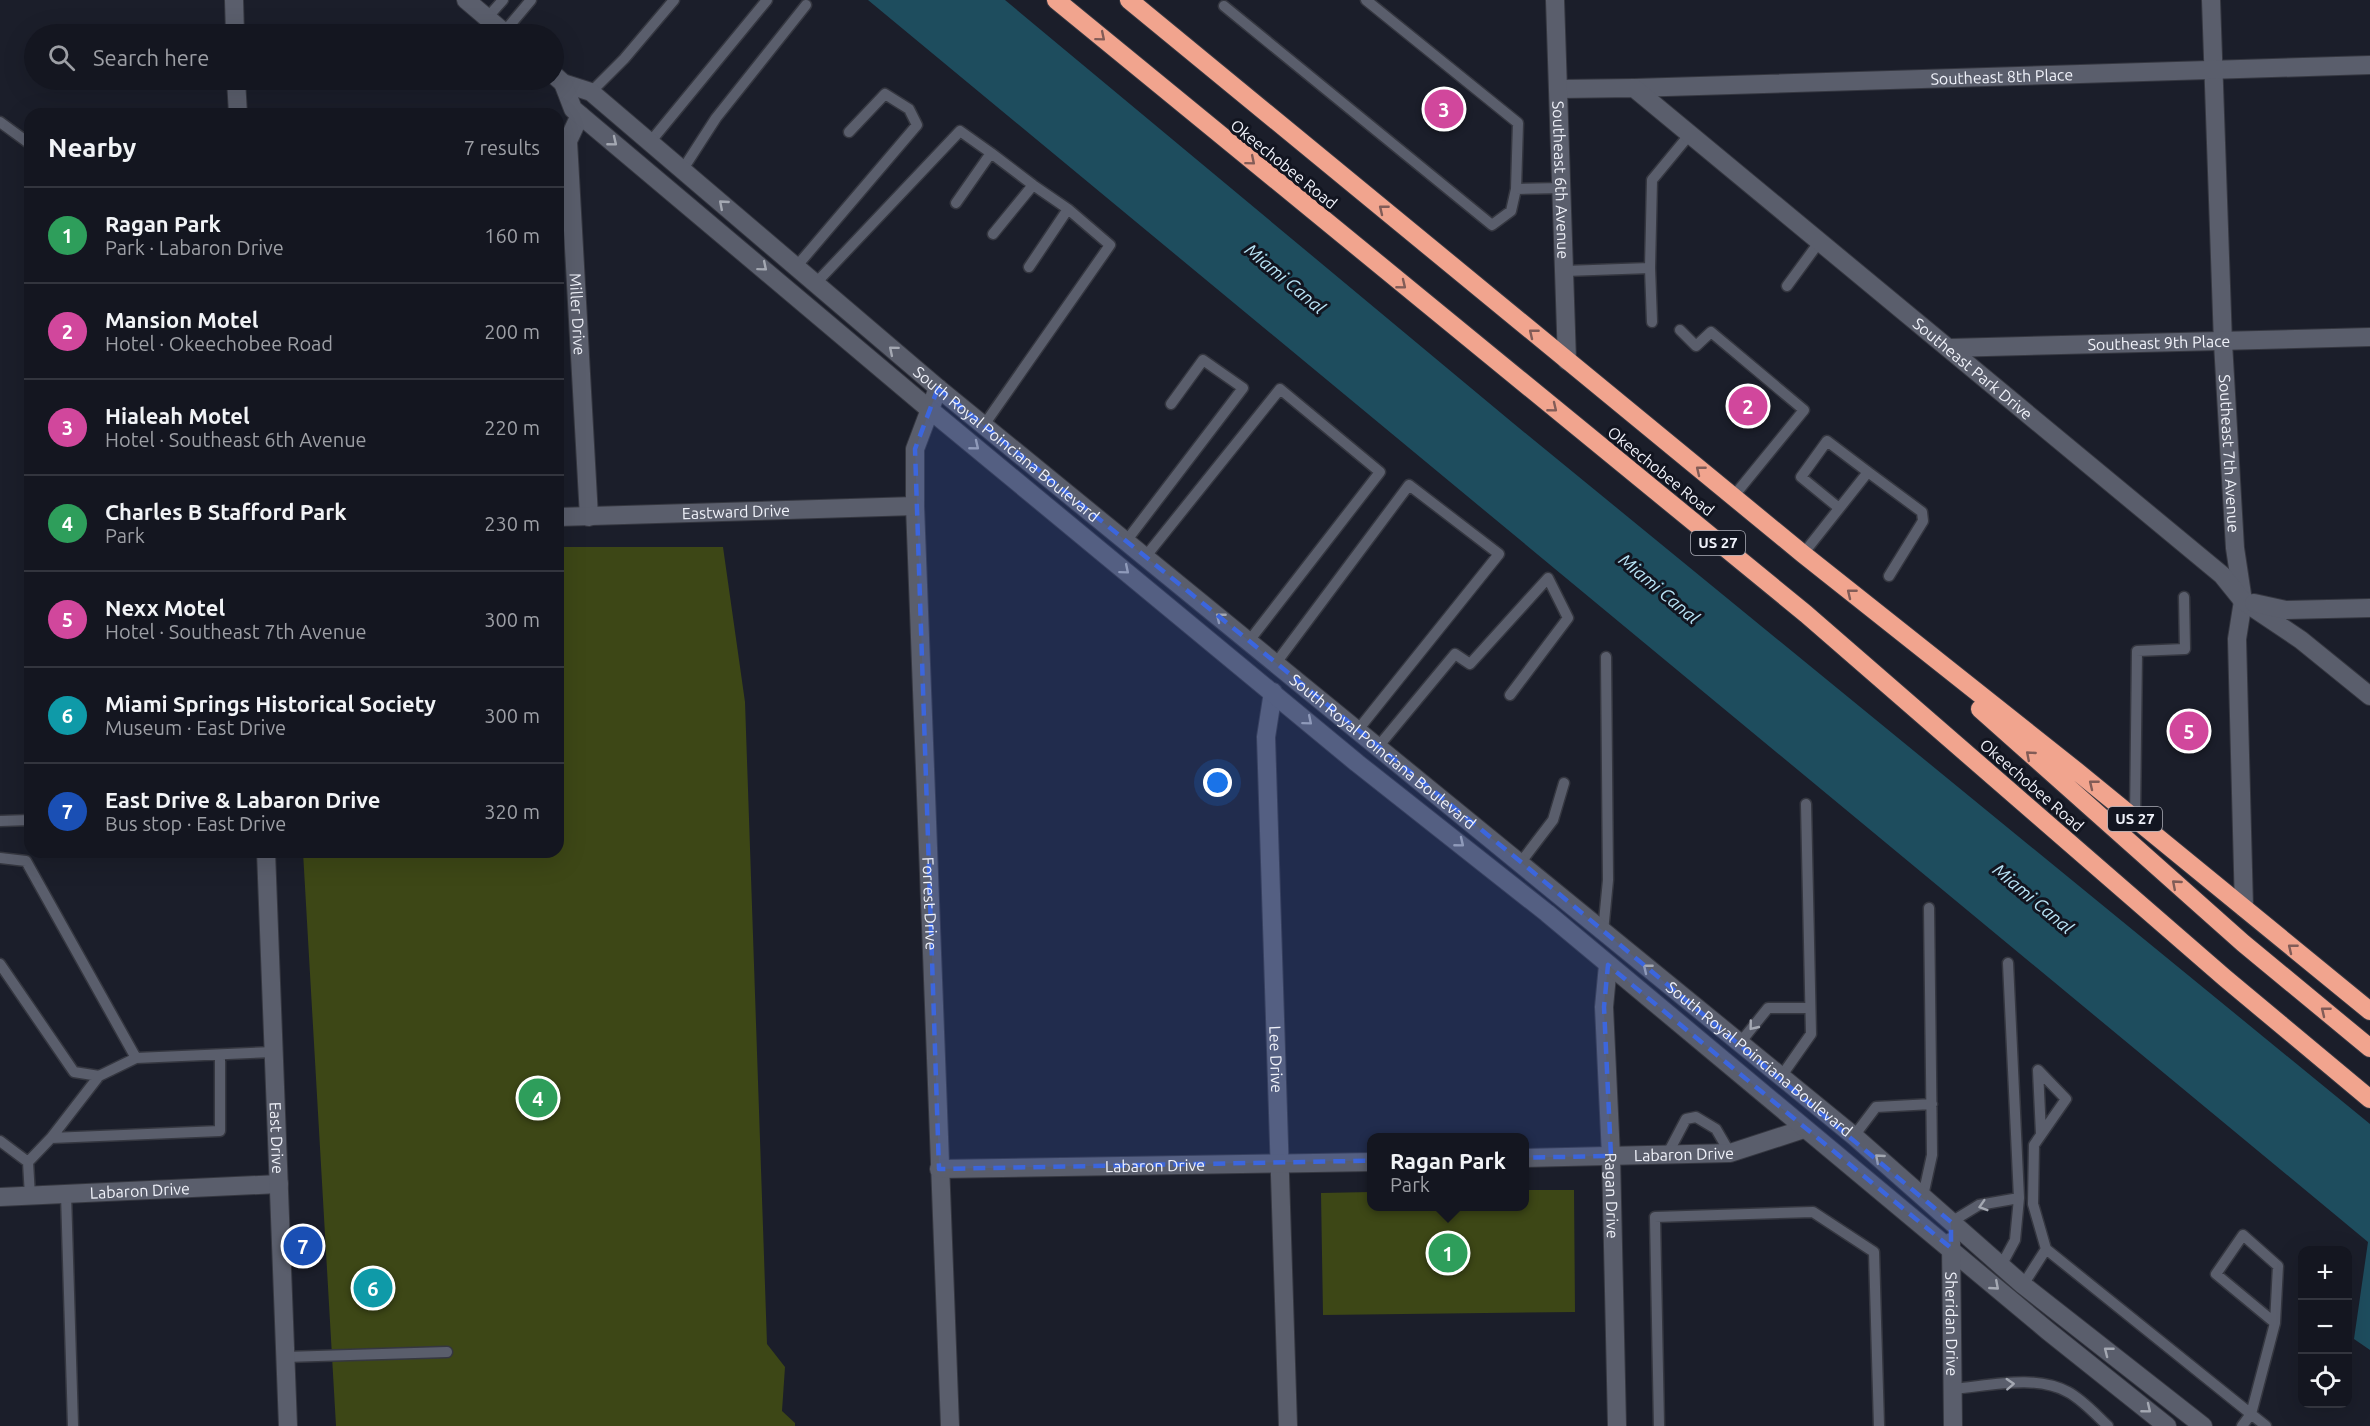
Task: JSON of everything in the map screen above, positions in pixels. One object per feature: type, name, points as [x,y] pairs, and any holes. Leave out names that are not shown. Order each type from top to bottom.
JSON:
[{"type":"highway","name":"Okeechobee Road","points":[[1056,0],[1806,614],[2225,978],[2370,1099]]},
{"type":"highway","name":"Okeechobee Road","points":[[1129,0],[1733,497],[2135,819],[2370,1011]]},
{"type":"highway","points":[[1897,630],[2063,785],[2243,943],[2370,1048]]},
{"type":"street","points":[[234,0],[235,24]]},
{"type":"street","points":[[466,0],[494,24]]},
{"type":"street","name":"Southeast 6th Avenue","points":[[1555,0],[1568,361]]},
{"type":"street","name":"Southeast 7th Avenue","points":[[2211,0],[2223,343],[2235,548],[2243,601],[2238,639],[2244,908]]},
{"type":"street","name":"Southeast 8th Place","points":[[1634,88],[2370,65]]},
{"type":"street","name":"South Royal Poinciana Boulevard","points":[[564,81],[591,92],[651,141],[938,388],[1127,540],[1377,748],[1521,862],[1780,1078],[1854,1136],[2023,1285],[2203,1426]]},
{"type":"street","points":[[1558,89],[1634,88]]},
{"type":"street","name":"Southeast Park Drive","points":[[1634,88],[2222,575],[2243,601],[2301,640],[2370,696]]},
{"type":"street","points":[[237,90],[238,108]]},
{"type":"street","name":"South Royal Poinciana Boulevard","points":[[564,90],[573,109],[929,410],[1608,965],[1951,1248],[2048,1332],[2167,1426]]},
{"type":"street","name":"Miller Drive","points":[[580,115],[568,141],[589,517]]},
{"type":"street","name":"Southeast 9th Place","points":[[1949,348],[2223,343],[2370,337]]},
{"type":"street","name":"Forrest Drive","points":[[938,388],[915,448],[915,506],[950,1426]]},
{"type":"street","name":"Eastward Drive","points":[[564,517],[915,506]]},
{"type":"street","points":[[2243,601],[2286,610],[2370,608]]},
{"type":"street","name":"Lee Drive","points":[[1273,692],[1266,737],[1288,1426]]},
{"type":"street","name":"East Drive","points":[[266,858],[288,1426]]},
{"type":"street","name":"Ragan Drive","points":[[1608,965],[1604,1007],[1611,1156],[1617,1426]]},
{"type":"street","name":"Labaron Drive","points":[[1529,1158],[1730,1153],[1804,1128]]},
{"type":"street","name":"Labaron Drive","points":[[939,1169],[1367,1162]]},
{"type":"street","name":"Labaron Drive","points":[[0,1197],[279,1184]]},
{"type":"street","name":"Sheridan Drive","points":[[1951,1222],[1953,1426]]},
{"type":"lane","points":[[487,18],[503,0]]},
{"type":"lane","points":[[512,24],[531,0]]},
{"type":"lane","points":[[591,92],[624,59],[674,0]]},
{"type":"lane","points":[[651,141],[767,0]]},
{"type":"lane","points":[[1224,6],[1492,225],[1511,212],[1516,189],[1518,123],[1366,0]]},
{"type":"lane","points":[[683,169],[716,118],[806,5]]},
{"type":"lane","points":[[796,267],[917,125],[909,109],[885,93],[849,132]]},
{"type":"lane","points":[[0,122],[24,140]]},
{"type":"lane","points":[[815,284],[960,131],[1068,209],[1110,245],[984,425]]},
{"type":"lane","points":[[1652,322],[1650,268],[1652,180],[1690,134]]},
{"type":"lane","points":[[956,202],[991,153]]},
{"type":"lane","points":[[993,234],[1033,185]]},
{"type":"lane","points":[[1516,189],[1562,188]]},
{"type":"lane","points":[[1029,267],[1068,209]]},
{"type":"lane","points":[[1787,286],[1820,241]]},
{"type":"lane","points":[[1564,271],[1650,268]]},
{"type":"lane","points":[[1680,330],[1696,346],[1711,332],[1804,410],[1733,497]]},
{"type":"lane","points":[[1127,540],[1243,388],[1203,360],[1172,404]]},
{"type":"lane","points":[[1146,556],[1280,389],[1380,472],[1249,641]]},
{"type":"lane","points":[[1839,508],[1801,477],[1827,441],[1922,512],[1923,521],[1889,576]]},
{"type":"lane","points":[[1803,554],[1868,472]]},
{"type":"lane","points":[[1276,663],[1409,485],[1499,554],[1357,731]]},
{"type":"lane","points":[[1377,748],[1455,654],[1470,664],[1548,578],[1568,618],[1510,695]]},
{"type":"lane","points":[[2135,819],[2137,651],[2185,649],[2184,597]]},
{"type":"lane","points":[[1603,932],[1608,880],[1606,657]]},
{"type":"lane","points":[[1521,862],[1552,820],[1564,783]]},
{"type":"lane","points":[[1780,1078],[1811,1034],[1806,804]]},
{"type":"lane","points":[[0,821],[24,820]]},
{"type":"lane","points":[[0,858],[26,861],[136,1058]]},
{"type":"lane","points":[[1923,1196],[1932,1155],[1929,908]]},
{"type":"lane","points":[[2001,1266],[2015,1240],[2019,1198],[2008,963]]},
{"type":"lane","points":[[0,964],[74,1072],[99,1076]]},
{"type":"lane","points":[[1739,1044],[1768,1008],[1810,1008]]},
{"type":"lane","points":[[30,1196],[28,1162],[51,1138],[99,1076],[136,1058],[274,1052]]},
{"type":"lane","points":[[51,1138],[220,1131],[220,1055]]},
{"type":"lane","points":[[2041,1134],[2038,1070],[2066,1100],[2034,1145],[2033,1204],[2046,1249],[2266,1426]]},
{"type":"lane","points":[[1854,1136],[1876,1107],[1932,1104]]},
{"type":"lane","points":[[1666,1155],[1686,1119],[1696,1117],[1716,1129],[1730,1153]]},
{"type":"lane","points":[[0,1141],[28,1162]]},
{"type":"lane","points":[[66,1194],[73,1426]]},
{"type":"lane","points":[[1951,1222],[1979,1205],[2019,1198]]},
{"type":"lane","points":[[1659,1426],[1655,1217],[1813,1212],[1874,1251],[1879,1426]]},
{"type":"lane","points":[[2242,1426],[2251,1414],[2275,1323],[2278,1266],[2243,1235],[2216,1274],[2275,1323]]},
{"type":"lane","points":[[2023,1285],[2046,1249]]},
{"type":"lane","points":[[285,1357],[447,1352]]},
{"type":"lane","points":[[1952,1389],[2018,1384],[2050,1385],[2070,1392],[2108,1426]]},
{"type":"highlighted area","points":[[938,388],[1521,862],[1951,1222],[1951,1248],[1608,965],[1604,1007],[1611,1156],[939,1169],[915,449]]},
{"type":"green space","points":[[564,547],[723,547],[745,702],[767,1344],[785,1367],[782,1411],[795,1423],[795,1426],[336,1426],[303,858],[564,858]]},
{"type":"green space","points":[[1529,1190],[1574,1190],[1575,1312],[1323,1315],[1321,1193],[1367,1192],[1367,1211],[1529,1211]]},
{"type":"water","name":"Miami Canal","points":[[868,0],[1005,0],[1513,423],[2370,1124],[2370,1350],[2354,1339],[2368,1242]]},
{"type":"place","name":"Hialeah Motel","points":[[1444,109]]},
{"type":"place","name":"Mansion Motel","points":[[1748,406]]},
{"type":"place","name":"Nexx Motel","points":[[2189,731]]},
{"type":"place","name":"Charles B Stafford Park","points":[[538,1098]]},
{"type":"place","name":"East Drive & Labaron Drive","points":[[303,1246]]},
{"type":"place","name":"Ragan Park","points":[[1448,1253]]},
{"type":"place","name":"Miami Springs Historical Society","points":[[373,1288]]}]
